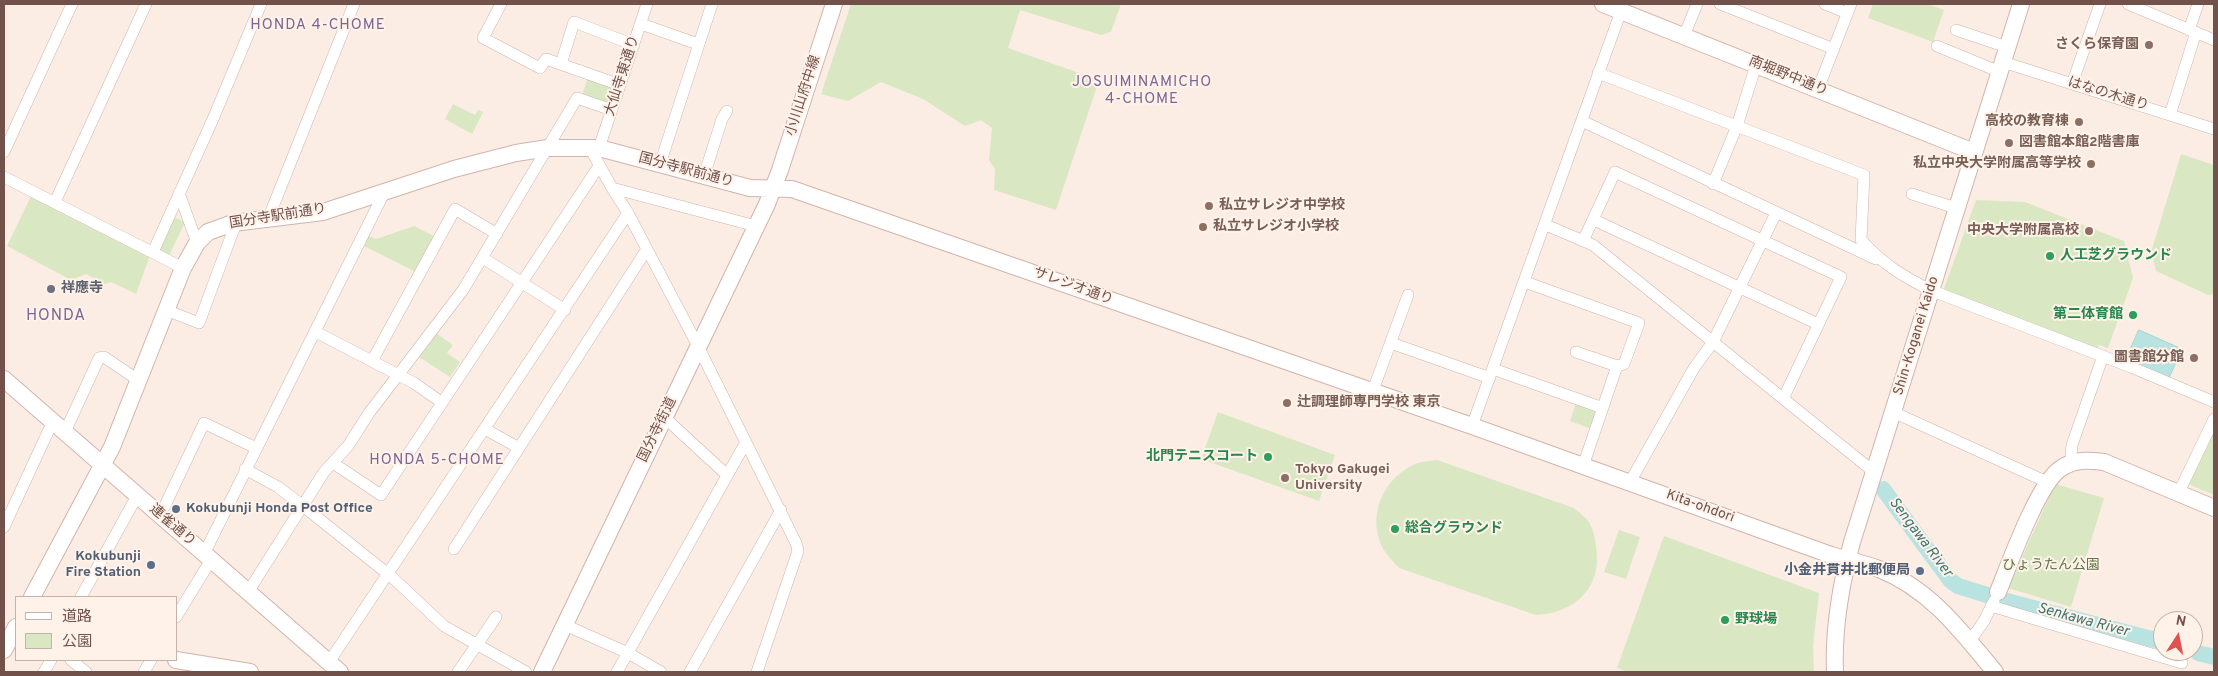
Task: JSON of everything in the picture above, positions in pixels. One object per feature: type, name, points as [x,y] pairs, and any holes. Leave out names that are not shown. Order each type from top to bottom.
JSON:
[{"type":"street","points":[[4,152],[72,4]]},
{"type":"street","points":[[55,202],[146,4]]},
{"type":"street","points":[[153,252],[261,4]]},
{"type":"street","points":[[268,219],[354,4]]},
{"type":"street","points":[[500,4],[483,38],[540,68],[546,59],[620,85]]},
{"type":"street","name":"大仙寺東通り","points":[[595,148],[612,110],[648,4]]},
{"type":"street","points":[[660,164],[712,4]]},
{"type":"street","name":"小川山府中線","points":[[774,188],[834,4]]},
{"type":"street","name":"南堀野中通り","points":[[1603,4],[1974,152]]},
{"type":"street","points":[[1684,36],[1697,4]]},
{"type":"street","points":[[1720,4],[1834,49]]},
{"type":"street","points":[[1818,89],[1849,8],[1824,4]]},
{"type":"street","name":"Shin-Koganei Kaido","points":[[1835,672],[1835,629],[1848,560],[1930,290],[2021,4]]},
{"type":"street","points":[[2072,84],[2100,4]]},
{"type":"street","points":[[2128,4],[2214,40]]},
{"type":"street","points":[[2170,115],[2193,31],[2198,4]]},
{"type":"street","points":[[1472,426],[1546,225],[1621,11]]},
{"type":"street","points":[[561,64],[574,22],[634,44]]},
{"type":"street","points":[[641,24],[698,44]]},
{"type":"street","points":[[1956,30],[2003,60]]},
{"type":"street","points":[[1937,46],[2003,60]]},
{"type":"street","name":"はなの木通り","points":[[2003,60],[2214,129]]},
{"type":"street","points":[[1714,184],[1737,126],[1756,64]]},
{"type":"street","points":[[1598,74],[1864,175],[1862,240],[1879,260]]},
{"type":"street","points":[[248,592],[324,472],[348,446],[369,414],[463,290],[577,98],[612,110]]},
{"type":"street","points":[[704,176],[722,119],[727,111]]},
{"type":"street","points":[[1582,122],[1879,260],[1930,290],[2103,356],[2214,402]]},
{"type":"street","name":"国分寺駅前通り","points":[[33,596],[112,447],[183,268],[197,243],[208,232],[236,223],[323,212],[454,169],[516,153],[548,148],[595,148],[750,188],[774,188]]},
{"type":"street","points":[[595,148],[599,166],[628,213],[698,346],[796,543],[798,551],[757,672]]},
{"type":"street","points":[[333,463],[381,496],[441,402],[599,166]]},
{"type":"street","points":[[1583,241],[1615,172],[1841,277],[1783,399]]},
{"type":"street","points":[[4,176],[183,268]]},
{"type":"street","points":[[612,188],[756,226]]},
{"type":"street","name":"国分寺街道","points":[[542,672],[774,188]]},
{"type":"street","name":"サレジオ通り","points":[[774,188],[792,189],[1372,392]]},
{"type":"street","points":[[180,193],[197,243]]},
{"type":"street","points":[[178,613],[208,557],[245,470],[316,332],[384,193]]},
{"type":"street","points":[[1912,194],[1956,208]]},
{"type":"street","points":[[372,361],[455,210],[497,234]]},
{"type":"street","points":[[335,667],[389,575],[628,213]]},
{"type":"street","points":[[1630,482],[1694,368],[1713,342],[1776,213]]},
{"type":"street","points":[[1594,220],[1818,324]]},
{"type":"street","points":[[166,310],[199,323],[236,223]]},
{"type":"street","points":[[1546,225],[1592,245],[1874,472]]},
{"type":"street","points":[[454,549],[647,249]]},
{"type":"street","points":[[483,258],[565,310]]},
{"type":"street","points":[[1525,282],[1638,323],[1624,364],[1617,366],[1576,352]]},
{"type":"street","points":[[1372,392],[1408,295]]},
{"type":"street","points":[[316,332],[399,375],[441,402]]},
{"type":"street","points":[[1391,342],[1603,408]]},
{"type":"street","points":[[2074,461],[2071,455],[2072,445],[2103,356]]},
{"type":"street","points":[[4,527],[59,426],[99,358],[104,357],[138,380]]},
{"type":"street","points":[[1583,466],[1617,366]]},
{"type":"street","name":"連雀通り","points":[[4,379],[335,667]]},
{"type":"street","name":"Kita-ohdori","points":[[1372,392],[1878,569],[1916,589],[1948,616],[1995,672]]},
{"type":"street","points":[[1893,412],[2048,482]]},
{"type":"street","points":[[664,418],[727,475]]},
{"type":"street","points":[[2178,492],[2214,419]]},
{"type":"street","points":[[160,516],[204,423],[256,448]]},
{"type":"street","points":[[485,429],[519,448]]},
{"type":"street","points":[[617,672],[746,442]]},
{"type":"street","points":[[1970,641],[1995,600],[2026,526],[2048,482],[2059,469],[2074,461],[2104,462],[2214,508]]},
{"type":"street","points":[[245,470],[278,487],[303,506],[389,575],[444,626],[526,672]]},
{"type":"street","points":[[82,596],[137,496]]},
{"type":"street","points":[[690,672],[781,510]]},
{"type":"street","points":[[1995,600],[2182,663]]},
{"type":"street","points":[[458,672],[496,617]]},
{"type":"street","points":[[564,625],[628,654],[661,672]]},
{"type":"street","points":[[4,650],[13,630]]},
{"type":"street","points":[[178,660],[250,672]]},
{"type":"street","points":[[44,672],[50,661]]},
{"type":"street","points":[[72,661],[86,672]]},
{"type":"street","points":[[144,672],[150,661]]},
{"type":"green space","points":[[851,4],[1121,4],[1111,32],[1101,35],[1020,10],[1008,48],[1099,80],[1056,210],[994,190],[995,169],[989,160],[992,128],[981,120],[965,126],[923,99],[881,82],[848,101],[821,94]]},
{"type":"green space","points":[[1873,4],[1927,4],[1944,10],[1933,42],[1868,18]]},
{"type":"green space","points":[[588,77],[611,86],[613,92],[609,103],[605,104],[582,95]]},
{"type":"green space","points":[[453,104],[475,115],[478,110],[483,112],[472,134],[445,119]]},
{"type":"green space","points":[[2181,154],[2214,165],[2214,294],[2208,295],[2156,271],[2151,252]]},
{"type":"green space","points":[[32,194],[151,253],[136,294],[111,282],[105,284],[86,274],[71,280],[7,246]]},
{"type":"green space","points":[[1976,200],[2025,202],[2124,241],[2133,278],[2108,348],[2099,345],[2097,350],[1942,294]]},
{"type":"green space","points":[[174,217],[185,222],[169,256],[159,250]]},
{"type":"green space","points":[[414,226],[434,236],[416,272],[362,245],[367,235],[376,239]]},
{"type":"green space","points":[[436,333],[453,345],[447,353],[460,362],[450,377],[419,357]]},
{"type":"green space","points":[[1576,403],[1595,409],[1598,413],[1592,429],[1570,421]]},
{"type":"green space","name":"北門テニスコート","points":[[1218,412],[1335,455],[1319,501],[1201,459]]},
{"type":"green space","points":[[2214,431],[2214,495],[2188,484]]},
{"type":"green space","points":[[1437,460],[1574,508],[1587,519],[1596,544],[1597,561],[1595,574],[1590,586],[1583,595],[1563,609],[1536,615],[1399,568],[1380,543],[1377,527],[1379,504],[1390,484],[1407,468],[1425,461]]},
{"type":"green space","name":"ひょうたん公園","points":[[2055,484],[2104,498],[2071,607],[2008,588]]},
{"type":"green space","points":[[1619,530],[1640,537],[1626,579],[1604,572]]},
{"type":"green space","name":"野球場","points":[[1664,536],[1819,593],[1813,646],[1814,672],[1628,672],[1617,668]]},
{"type":"water","points":[[2139,330],[2182,349],[2169,378],[2126,359]]},
{"type":"waterway","name":"Sengawa River","points":[[1883,489],[1950,580],[1958,586],[1987,595]]},
{"type":"waterway","name":"Senkawa River","points":[[2003,600],[2153,639]]},
{"type":"waterway","name":"Senkawa River","points":[[2203,654],[2214,657]]},
{"type":"place","name":"さくら保育園","points":[[2149,45]]},
{"type":"place","name":"高校の教育棟","points":[[2079,122]]},
{"type":"place","name":"図書館本館2階書庫","points":[[2009,143]]},
{"type":"place","name":"私立中央大学附属高等学校","points":[[2091,164]]},
{"type":"place","name":"私立サレジオ中学校","points":[[1209,206]]},
{"type":"place","name":"私立サレジオ小学校","points":[[1203,227]]},
{"type":"place","name":"中央大学附属高校","points":[[2089,231]]},
{"type":"place","name":"人工芝グラウンド","points":[[2050,256]]},
{"type":"place","name":"祥應寺","points":[[51,289]]},
{"type":"place","name":"第二体育館","points":[[2133,315]]},
{"type":"place","name":"圖書館分館","points":[[2194,358]]},
{"type":"place","name":"辻調理師専門学校 東京","points":[[1287,403]]},
{"type":"place","name":"北門テニスコート","points":[[1268,457]]},
{"type":"place","name":"Tokyo Gakugei University","points":[[1285,478]]},
{"type":"place","name":"Kokubunji Honda Post Office","points":[[176,509]]},
{"type":"place","name":"総合グラウンド","points":[[1395,529]]},
{"type":"place","name":"Kokubunji Fire Station","points":[[151,565]]},
{"type":"place","name":"小金井貫井北郵便局","points":[[1920,571]]},
{"type":"place","name":"野球場","points":[[1725,620]]},
{"type":"district","name":"HONDA 4-CHOME","points":[[318,26]]},
{"type":"district","name":"JOSUIMINAMICHO 4-CHOME","points":[[1142,92]]},
{"type":"district","name":"HONDA","points":[[56,317]]},
{"type":"district","name":"HONDA 5-CHOME","points":[[437,461]]}]
